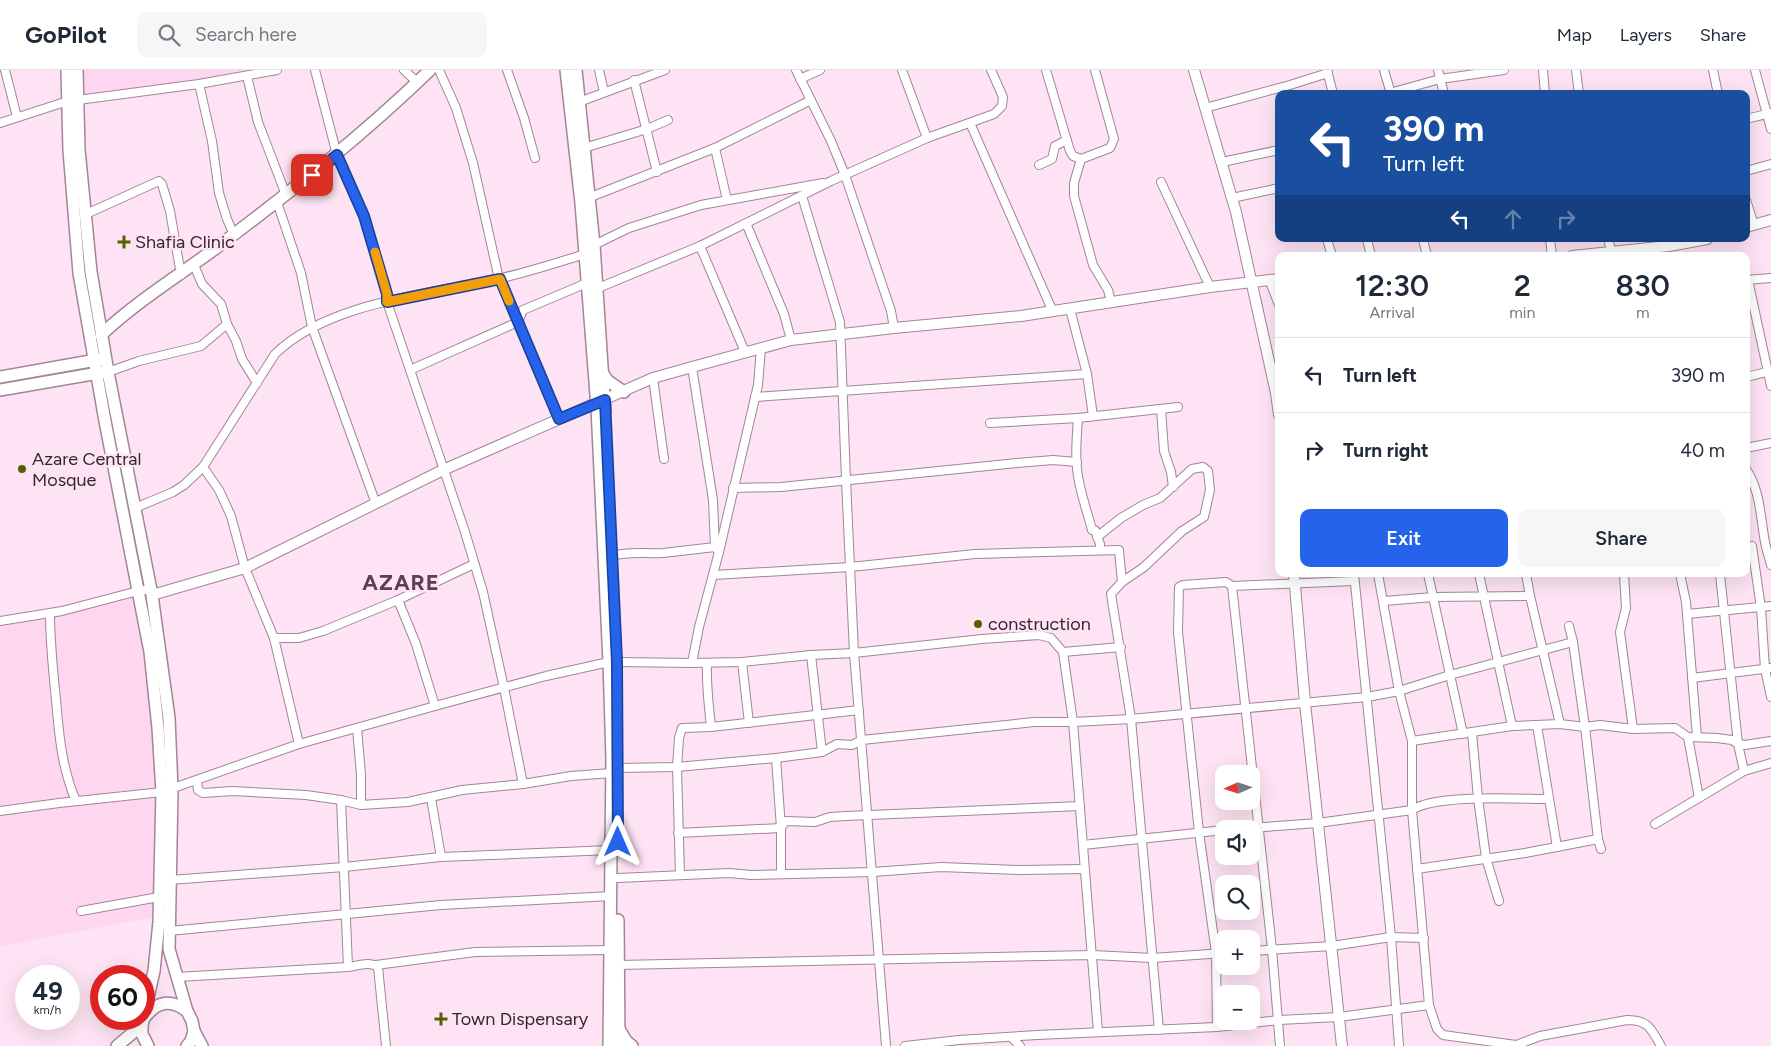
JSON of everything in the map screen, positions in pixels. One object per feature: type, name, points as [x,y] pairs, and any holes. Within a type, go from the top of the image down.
[{"type":"main road","points":[[67,70],[73,100],[84,215],[97,309],[96,337]]},
{"type":"main road","points":[[77,70],[69,150],[79,273],[96,337],[151,662],[167,791],[170,949],[187,1011],[202,1046]]},
{"type":"main road","points":[[74,364],[96,337],[122,315],[181,275],[282,199],[382,116],[430,70]]},
{"type":"main road","points":[[566,70],[585,254],[592,286],[603,374],[601,401],[613,662]]},
{"type":"main road","points":[[576,70],[594,245],[592,286],[612,556],[618,965],[614,1028],[609,1046]]},
{"type":"main road","points":[[1194,70],[1232,198],[1251,281],[1275,370]]},
{"type":"main road","points":[[1750,226],[1771,220]]},
{"type":"main road","points":[[1627,252],[1669,242]]},
{"type":"main road","points":[[152,592],[245,568],[444,470],[653,378],[745,352],[791,340],[1053,312],[1210,287],[1274,279]]},
{"type":"main road","points":[[97,309],[109,314],[122,315]]},
{"type":"main road","points":[[0,377],[100,359]]},
{"type":"main road","points":[[0,390],[102,373]]},
{"type":"main road","points":[[102,373],[135,508],[152,592],[169,718],[167,791],[155,965]]},
{"type":"main road","points":[[603,374],[608,381],[624,392]]},
{"type":"main road","points":[[1294,578],[1305,703],[1342,1046]]},
{"type":"main road","points":[[615,770],[611,850],[610,950],[614,1028],[619,1046]]},
{"type":"main road","points":[[155,1007],[170,1003],[179,1005],[187,1011]]},
{"type":"main road","points":[[601,1046],[614,1028]]},
{"type":"main road","points":[[614,1028],[632,1046]]},
{"type":"main road","points":[[117,1046],[134,1030]]},
{"type":"main road","points":[[142,1030],[142,1034],[148,1046]]},
{"type":"main road","points":[[187,1046],[191,1041],[194,1031]]},
{"type":"street","points":[[5,70],[17,117]]},
{"type":"street","points":[[0,123],[73,100],[199,84],[277,70]]},
{"type":"street","points":[[315,70],[337,155],[364,216],[387,294],[387,302],[483,592],[523,784]]},
{"type":"street","points":[[404,70],[417,82]]},
{"type":"street","points":[[439,70],[456,108],[472,163],[500,279],[559,419]]},
{"type":"street","points":[[507,70],[524,118],[535,158]]},
{"type":"street","points":[[599,70],[604,92]]},
{"type":"street","points":[[579,102],[665,70]]},
{"type":"street","points":[[796,70],[845,175],[891,311],[894,328]]},
{"type":"street","points":[[800,79],[820,70]]},
{"type":"street","points":[[902,70],[928,138]]},
{"type":"street","points":[[410,370],[518,322],[523,310],[700,246],[831,181],[928,138],[994,114],[1002,106],[1003,97],[991,70]]},
{"type":"street","points":[[1046,70],[1070,151],[1073,156],[1081,159],[1110,148],[1114,139],[1094,70]]},
{"type":"street","points":[[1384,70],[1388,90]]},
{"type":"street","points":[[1438,70],[1443,90]]},
{"type":"street","points":[[1400,90],[1440,79],[1504,70]]},
{"type":"street","points":[[1542,70],[1544,90]]},
{"type":"street","points":[[1576,70],[1578,90]]},
{"type":"street","points":[[1713,70],[1717,90]]},
{"type":"street","points":[[1755,70],[1769,114],[1771,129]]},
{"type":"street","points":[[1290,90],[1327,72],[1332,90]]},
{"type":"street","points":[[247,76],[258,122],[282,199],[301,273],[312,327],[376,504]]},
{"type":"street","points":[[634,80],[657,172]]},
{"type":"street","points":[[199,84],[212,141],[219,193],[234,235]]},
{"type":"street","points":[[1205,108],[1275,93]]},
{"type":"street","points":[[588,198],[715,148],[811,100]]},
{"type":"street","points":[[1750,118],[1769,114]]},
{"type":"street","points":[[584,148],[647,129],[668,120]]},
{"type":"street","points":[[970,122],[1053,312]]},
{"type":"street","points":[[1039,165],[1052,160],[1055,146],[1067,140]]},
{"type":"street","points":[[715,148],[727,200]]},
{"type":"street","points":[[1222,162],[1275,151]]},
{"type":"street","points":[[1081,159],[1074,183],[1074,196],[1093,265],[1108,290],[1111,302]]},
{"type":"street","points":[[1750,170],[1771,164]]},
{"type":"street","points":[[84,215],[159,181],[162,184],[170,211],[181,275]]},
{"type":"street","points":[[594,245],[629,228],[701,205],[831,181]]},
{"type":"street","points":[[1160,182],[1210,287]]},
{"type":"street","points":[[1232,198],[1275,189]]},
{"type":"street","points":[[802,196],[840,322],[854,653],[886,1046]]},
{"type":"street","points":[[746,223],[784,314],[791,340]]},
{"type":"street","points":[[700,246],[745,352]]},
{"type":"street","points":[[135,508],[173,492],[184,485],[203,467],[276,354],[288,342],[312,327],[346,314],[387,302],[500,279],[585,254]]},
{"type":"street","points":[[194,265],[202,284],[221,304],[227,324],[246,366],[257,383]]},
{"type":"street","points":[[1750,280],[1771,278]]},
{"type":"street","points":[[1750,293],[1771,386]]},
{"type":"street","points":[[1070,309],[1087,374],[1093,416]]},
{"type":"street","points":[[102,373],[139,361],[201,346],[227,324]]},
{"type":"street","points":[[692,663],[699,627],[714,575],[717,549],[758,385],[761,348]]},
{"type":"street","points":[[692,367],[710,483],[717,549]]},
{"type":"street","points":[[1750,376],[1769,372]]},
{"type":"street","points":[[755,397],[1087,374]]},
{"type":"street","points":[[653,378],[664,459]]},
{"type":"street","points":[[990,424],[1078,418],[1178,407]]},
{"type":"street","points":[[1161,409],[1164,451],[1171,472],[1173,487]]},
{"type":"street","points":[[1078,418],[1077,462],[1080,488],[1092,530],[1095,530],[1100,544],[1100,550]]},
{"type":"street","points":[[1750,447],[1771,443]]},
{"type":"street","points":[[733,488],[781,487],[1054,460],[1077,462]]},
{"type":"street","points":[[203,467],[219,490],[231,516],[245,568],[274,638],[300,744]]},
{"type":"street","points":[[1097,537],[1121,518],[1142,505],[1160,498],[1192,469],[1202,467],[1208,471],[1210,490],[1204,517],[1182,531],[1144,567],[1122,582],[1112,594],[1131,719],[1159,1030]]},
{"type":"street","points":[[1750,477],[1756,489],[1764,533],[1755,545],[1771,697]]},
{"type":"street","points":[[1755,545],[1771,565]]},
{"type":"street","points":[[612,556],[717,549]]},
{"type":"street","points":[[714,575],[850,567],[975,554],[1119,550],[1122,582]]},
{"type":"street","points":[[274,638],[299,638],[324,632],[474,564]]},
{"type":"street","points":[[1216,930],[1199,832],[1178,632],[1179,587],[1183,584],[1226,582],[1232,586],[1294,578],[1354,577],[1391,937],[1399,1046]]},
{"type":"street","points":[[1379,577],[1399,690],[1412,741],[1412,810],[1429,1005],[1437,1029],[1443,1035],[1515,1046],[1540,1036],[1627,1020],[1639,1020],[1649,1025],[1661,1046]]},
{"type":"street","points":[[1429,577],[1463,734]]},
{"type":"street","points":[[1480,577],[1512,726]]},
{"type":"street","points":[[1527,577],[1560,724]]},
{"type":"street","points":[[1624,577],[1626,608],[1620,632],[1633,730]]},
{"type":"street","points":[[1681,577],[1687,614],[1698,737]]},
{"type":"street","points":[[1720,577],[1738,744],[1744,771]]},
{"type":"street","points":[[1232,586],[1257,820]]},
{"type":"street","points":[[0,621],[50,613],[138,591],[152,592]]},
{"type":"street","points":[[1384,601],[1433,597],[1530,596]]},
{"type":"street","points":[[398,600],[416,644],[435,706]]},
{"type":"street","points":[[1687,614],[1771,606]]},
{"type":"street","points":[[50,613],[50,646],[60,742],[68,784],[76,801]]},
{"type":"street","points":[[1569,626],[1574,642],[1598,839],[1601,849]]},
{"type":"street","points":[[0,811],[167,791],[300,744],[546,676],[613,662],[742,662],[854,653],[982,639],[1040,636],[1051,638],[1063,652],[1073,722],[1098,1032]]},
{"type":"street","points":[[197,780],[198,790],[203,793],[232,791],[306,795],[361,805],[408,802],[462,790],[523,784],[615,770],[677,767],[822,752],[837,744],[852,745],[862,740],[1034,722],[1131,719],[1367,697],[1574,642]]},
{"type":"street","points":[[1063,652],[1121,647]]},
{"type":"street","points":[[811,655],[822,752]]},
{"type":"street","points":[[742,662],[749,723]]},
{"type":"street","points":[[706,663],[707,696],[711,727]]},
{"type":"street","points":[[1692,678],[1768,669]]},
{"type":"street","points":[[680,875],[677,767],[679,738],[682,728],[711,727],[859,710]]},
{"type":"street","points":[[1412,741],[1512,726],[1560,724],[1633,730],[1675,728],[1688,738],[1699,798]]},
{"type":"street","points":[[1537,725],[1557,847]]},
{"type":"street","points":[[357,728],[361,775],[361,805]]},
{"type":"street","points":[[1472,733],[1486,858],[1499,901]]},
{"type":"street","points":[[1688,738],[1732,740],[1738,744],[1745,745],[1771,741]]},
{"type":"street","points":[[776,758],[781,828],[781,874]]},
{"type":"street","points":[[1655,824],[1744,771],[1771,763]]},
{"type":"street","points":[[431,798],[441,857]]},
{"type":"street","points":[[1260,827],[1318,823],[1412,810],[1419,805],[1478,798],[1549,798]]},
{"type":"street","points":[[341,800],[348,967]]},
{"type":"street","points":[[781,828],[785,821],[816,822],[830,818],[1080,806]]},
{"type":"street","points":[[678,833],[781,828]]},
{"type":"street","points":[[1083,845],[1215,831]]},
{"type":"street","points":[[1418,869],[1598,839]]},
{"type":"street","points":[[1260,844],[1272,949],[1280,1046]]},
{"type":"street","points":[[170,880],[344,867],[441,857],[611,850]]},
{"type":"street","points":[[618,878],[680,875],[873,872],[941,868],[1084,869]]},
{"type":"street","points":[[169,931],[440,905],[611,896]]},
{"type":"street","points":[[81,911],[159,897]]},
{"type":"street","points":[[1260,950],[1332,946],[1391,937],[1424,938]]},
{"type":"street","points":[[177,977],[376,965],[475,952],[610,950]]},
{"type":"street","points":[[618,965],[1092,955],[1152,958],[1215,953]]},
{"type":"street","points":[[376,965],[378,967],[386,1046]]},
{"type":"street","points":[[1260,1022],[1339,1017],[1429,1005]]},
{"type":"street","points":[[905,1046],[959,1040],[1215,1027]]},
{"type":"street","points":[[1011,1037],[1020,1046]]},
{"type":"shaded area","points":[[80,70],[252,70],[81,97]]},
{"type":"shaded area","points":[[139,594],[158,728],[159,916],[0,946],[0,620]]},
{"type":"slow traffic","points":[[375,252],[387,294],[387,302],[500,279],[509,301]]},
{"type":"place","name":"Shafia Clinic","points":[[124,242]]},
{"type":"place","name":"Azare Central Mosque","points":[[22,469]]},
{"type":"place","name":"construction","points":[[978,624]]},
{"type":"place","name":"Town Dispensary","points":[[441,1019]]},
{"type":"district","name":"AZARE","points":[[401,582]]},
{"type":"route","points":[[312,175],[337,155],[364,216],[387,294],[387,302],[500,279],[559,419],[605,400],[617,662],[618,842]]}]
